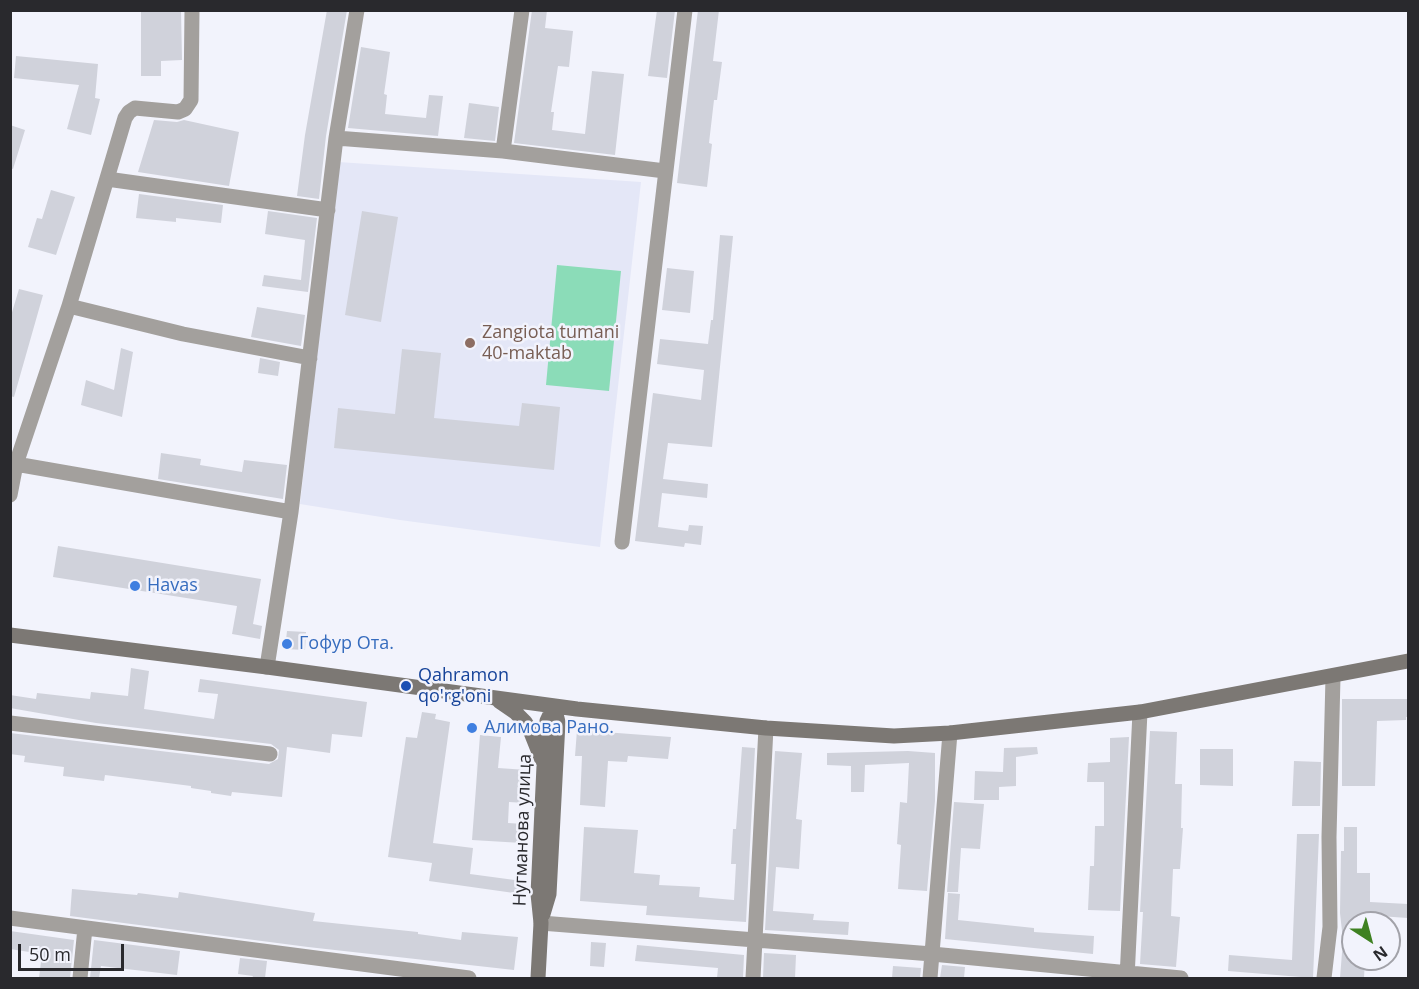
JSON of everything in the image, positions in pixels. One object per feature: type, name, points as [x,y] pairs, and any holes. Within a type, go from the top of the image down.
[{"type":"main road","points":[[10,635],[554,706],[766,728],[894,736],[950,733],[1140,712],[1408,661]]},
{"type":"main road","points":[[497,699],[525,722],[544,766]]},
{"type":"main road","name":"Нугманова улица","points":[[538,978],[541,923],[538,894],[544,766],[547,722],[554,706]]},
{"type":"main road","name":"Нугманова улица","points":[[541,923],[549,894],[558,722],[554,706]]},
{"type":"street","points":[[10,495],[13,463],[69,306],[129,112],[135,108],[178,112],[185,109],[191,100],[192,10]]},
{"type":"street","points":[[267,667],[291,512],[336,138],[357,10]]},
{"type":"street","points":[[503,152],[522,10]]},
{"type":"street","points":[[622,542],[685,10]]},
{"type":"street","points":[[336,138],[503,152],[665,171]]},
{"type":"street","points":[[107,179],[328,210]]},
{"type":"street","points":[[69,306],[183,334],[310,357]]},
{"type":"street","points":[[13,463],[291,512]]},
{"type":"street","points":[[1324,978],[1330,927],[1329,837],[1333,677]]},
{"type":"street","points":[[1127,976],[1140,712]]},
{"type":"street","points":[[10,723],[270,754]]},
{"type":"street","points":[[753,978],[766,728]]},
{"type":"street","points":[[930,978],[950,733]]},
{"type":"street","points":[[10,918],[469,978]]},
{"type":"street","points":[[541,923],[932,954],[1127,976],[1180,978]]},
{"type":"street","points":[[80,978],[85,928]]},
{"type":"shaded area","name":"Zangiota tumani 40-maktab","points":[[338,162],[641,182],[600,547],[300,504]]},
{"type":"green space","points":[[557,265],[621,271],[609,391],[546,385]]},
{"type":"building","points":[[141,10],[181,10],[182,60],[161,61],[161,76],[141,76]]},
{"type":"building","points":[[327,10],[347,10],[326,136],[319,199],[297,196],[305,135]]},
{"type":"building","points":[[532,10],[547,10],[545,28],[573,31],[569,67],[558,66],[551,112],[554,112],[552,130],[585,134],[592,71],[624,74],[615,155],[514,143]]},
{"type":"building","points":[[657,10],[675,10],[667,78],[648,76]]},
{"type":"building","points":[[698,10],[719,10],[713,61],[722,62],[717,100],[714,100],[707,187],[677,183]]},
{"type":"building","points":[[361,47],[390,52],[384,94],[387,95],[385,114],[426,118],[429,95],[443,96],[438,136],[348,128]]},
{"type":"building","points":[[16,56],[98,64],[95,98],[100,99],[91,135],[67,129],[79,85],[14,78]]},
{"type":"building","points":[[469,103],[499,107],[495,141],[464,138]]},
{"type":"building","points":[[154,120],[177,122],[184,120],[239,132],[229,186],[138,172]]},
{"type":"building","points":[[10,125],[25,130],[13,169],[10,168]]},
{"type":"building","points":[[51,190],[75,197],[56,255],[28,247],[37,218],[42,219]]},
{"type":"building","points":[[139,194],[223,205],[221,223],[176,218],[176,222],[136,218]]},
{"type":"building","points":[[268,211],[317,218],[308,292],[262,286],[264,275],[301,280],[305,240],[265,234]]},
{"type":"building","points":[[362,211],[398,217],[381,322],[345,315]]},
{"type":"building","points":[[720,235],[733,236],[712,447],[668,443],[663,479],[708,484],[707,498],[662,493],[658,527],[688,531],[689,525],[703,526],[701,545],[685,543],[684,547],[635,541],[653,393],[701,400],[704,370],[657,364],[660,339],[708,344],[711,320],[713,320]]},
{"type":"building","points":[[667,268],[694,271],[690,313],[662,310]]},
{"type":"building","points":[[19,289],[43,295],[14,397],[10,396],[10,319]]},
{"type":"building","points":[[257,307],[305,315],[301,346],[251,337]]},
{"type":"building","points":[[121,348],[133,352],[122,417],[81,405],[86,380],[114,390]]},
{"type":"building","points":[[402,349],[441,353],[434,418],[519,426],[522,403],[560,407],[554,470],[334,448],[338,408],[395,414]]},
{"type":"building","points":[[260,358],[280,362],[278,376],[258,373]]},
{"type":"building","points":[[161,453],[201,459],[200,465],[242,472],[244,460],[287,465],[283,499],[158,479]]},
{"type":"building","points":[[58,546],[261,579],[253,624],[262,626],[260,639],[232,634],[237,606],[53,577]]},
{"type":"building","points":[[287,631],[306,632],[305,650],[285,649]]},
{"type":"building","points":[[131,668],[149,671],[144,709],[214,719],[218,694],[198,692],[200,679],[367,702],[362,737],[332,734],[330,753],[287,747],[282,797],[232,792],[231,796],[191,788],[191,786],[105,775],[104,781],[63,776],[64,767],[24,762],[25,756],[10,754],[10,733],[269,764],[278,759],[279,750],[271,744],[96,723],[10,708],[10,695],[36,699],[37,693],[90,699],[91,692],[128,696]]},
{"type":"building","points":[[1342,699],[1408,699],[1406,720],[1377,721],[1375,786],[1342,786]]},
{"type":"building","points":[[422,712],[436,714],[435,719],[450,722],[433,843],[473,848],[470,874],[522,881],[521,894],[429,881],[432,863],[388,857],[406,737],[417,738]]},
{"type":"building","points":[[577,730],[671,737],[668,759],[628,756],[627,762],[608,761],[605,807],[580,805],[582,756],[575,756]]},
{"type":"building","points":[[1150,731],[1177,732],[1175,784],[1182,784],[1181,828],[1183,828],[1180,869],[1173,869],[1171,916],[1180,917],[1176,967],[1140,964],[1143,912],[1140,912]]},
{"type":"building","points":[[480,735],[501,737],[498,768],[527,770],[525,803],[509,802],[508,823],[524,824],[522,843],[472,840]]},
{"type":"building","points":[[1129,737],[1120,911],[1088,910],[1090,866],[1094,866],[1095,826],[1104,826],[1104,782],[1087,782],[1088,763],[1110,762],[1110,738]]},
{"type":"building","points":[[742,747],[755,748],[746,922],[646,915],[647,906],[580,901],[584,827],[638,830],[634,873],[660,875],[659,885],[700,887],[699,897],[734,900],[736,864],[731,864]]},
{"type":"building","points":[[1037,747],[1038,754],[1016,757],[1016,786],[999,787],[999,800],[974,800],[975,771],[1003,772],[1004,748]]},
{"type":"building","points":[[1200,749],[1233,749],[1233,786],[1200,785]]},
{"type":"building","points":[[775,751],[802,753],[796,819],[802,820],[799,869],[776,867],[773,911],[814,914],[813,920],[849,922],[848,935],[765,930]]},
{"type":"building","points":[[908,751],[935,753],[935,801],[927,891],[898,889],[901,845],[897,844],[900,802],[907,803],[909,763],[865,765],[864,792],[851,792],[851,766],[827,765],[827,753]]},
{"type":"building","points":[[1294,761],[1321,762],[1320,806],[1292,806]]},
{"type":"building","points":[[954,802],[984,804],[980,849],[961,848],[958,892],[947,892]]},
{"type":"building","points":[[1344,827],[1357,827],[1357,873],[1370,873],[1370,902],[1408,904],[1408,918],[1401,918],[1401,911],[1341,911],[1341,922],[1340,913],[1341,851],[1344,851]]},
{"type":"building","points":[[1297,834],[1319,834],[1313,978],[1228,971],[1229,955],[1292,960]]},
{"type":"building","points":[[72,889],[178,898],[179,892],[315,913],[313,921],[418,932],[418,934],[461,940],[462,932],[518,937],[514,970],[308,947],[70,916]]},
{"type":"building","points":[[948,893],[960,894],[958,920],[1034,928],[1034,932],[1094,936],[1093,954],[945,939]]},
{"type":"building","points":[[10,931],[74,940],[70,978],[39,978],[42,954],[10,949]]},
{"type":"building","points":[[94,940],[180,951],[177,975],[101,966],[99,978],[90,978]]},
{"type":"building","points":[[591,942],[606,943],[604,967],[590,966]]},
{"type":"building","points":[[637,945],[744,955],[743,978],[717,978],[718,968],[635,961]]},
{"type":"building","points":[[764,953],[796,955],[795,978],[763,978]]},
{"type":"building","points":[[240,958],[267,961],[265,978],[252,978],[253,976],[238,974]]},
{"type":"building","points":[[942,965],[965,967],[964,978],[940,978]]},
{"type":"building","points":[[1341,965],[1341,971],[1364,971],[1364,978],[1340,978]]},
{"type":"building","points":[[893,966],[921,968],[920,978],[892,978]]},
{"type":"place","name":"Zangiota tumani 40-maktab","points":[[470,343]]},
{"type":"place","name":"Havas","points":[[135,586]]},
{"type":"place","name":"Гофур Ота.","points":[[287,644]]},
{"type":"place","name":"Qahramon qo'rg'oni","points":[[406,686]]},
{"type":"place","name":"Алимова Рано.","points":[[472,728]]}]
